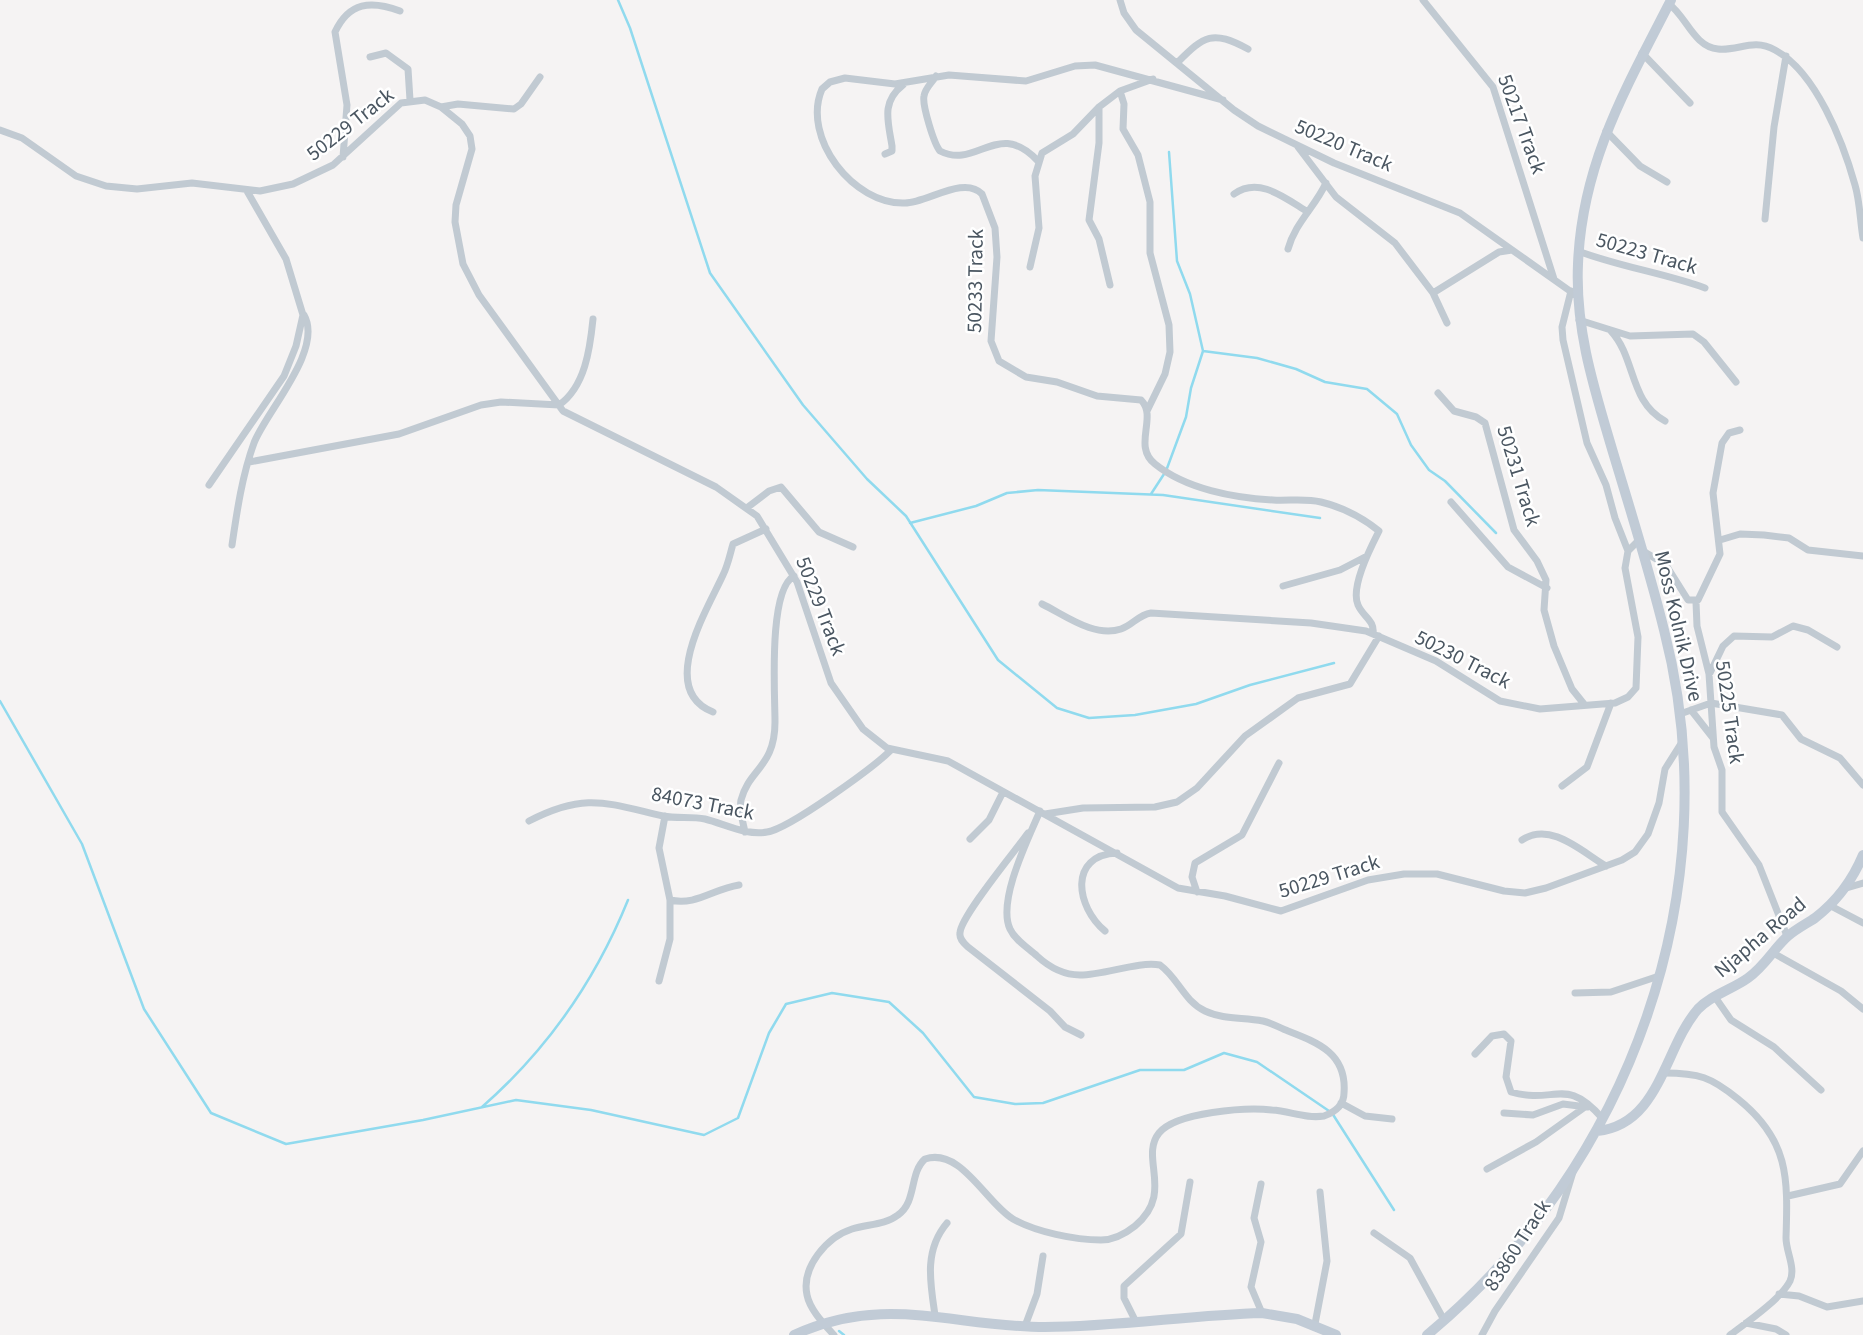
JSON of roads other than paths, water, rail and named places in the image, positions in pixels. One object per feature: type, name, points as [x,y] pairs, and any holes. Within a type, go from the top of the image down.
[{"type":"main road","name":"Moss Kolnik Drive","points":[[1427,1335],[1513,1254],[1573,1171],[1597,1131],[1627,1070],[1660,975],[1673,919],[1681,862],[1684,804],[1682,742],[1685,712],[1641,546],[1591,377],[1574,294],[1591,172],[1606,131],[1668,1]]},
{"type":"main road","name":"Njapha Road","points":[[1597,1131],[1617,1128],[1626,1122],[1664,1073],[1694,1014],[1703,1004],[1748,978],[1775,954],[1787,936],[1829,905],[1843,889],[1863,855]]},
{"type":"main road","points":[[794,1335],[824,1324],[875,1313],[935,1315],[1025,1326],[1262,1313],[1315,1324],[1336,1335]]},
{"type":"street","name":"50220 Track","points":[[1120,0],[1124,13],[1136,30],[1258,126],[1297,146],[1455,210],[1574,294]]},
{"type":"street","name":"50217 Track","points":[[1423,0],[1479,65],[1493,87],[1554,280]]},
{"type":"street","points":[[1668,1],[1680,12],[1695,37],[1717,49],[1763,44],[1786,56],[1815,92],[1829,117],[1855,186],[1863,238]]},
{"type":"street","points":[[343,157],[347,105],[335,33],[349,11],[361,5],[383,4],[400,11]]},
{"type":"street","points":[[1177,63],[1207,38],[1225,37],[1248,49]]},
{"type":"street","points":[[370,57],[386,53],[408,69],[410,100]]},
{"type":"street","points":[[1643,53],[1690,103]]},
{"type":"street","points":[[1765,219],[1774,127],[1786,56]]},
{"type":"street","name":"50233 Track","points":[[1147,411],[1144,403],[1136,398],[1097,396],[1057,382],[1026,377],[999,361],[991,341],[997,257],[995,228],[988,204],[978,190],[955,189],[922,202],[888,202],[869,194],[833,160],[817,123],[816,105],[822,89],[830,82],[845,78],[905,84],[936,76],[1026,81],[1080,65],[1107,67],[1223,100]]},
{"type":"street","points":[[936,76],[926,90],[923,103],[934,143],[940,150],[965,154],[1010,143],[1027,149],[1038,161]]},
{"type":"street","points":[[441,107],[458,104],[513,109],[521,104],[540,78]]},
{"type":"street","points":[[1030,267],[1039,228],[1034,185],[1038,161],[1044,151],[1085,124],[1099,107],[1120,90],[1154,79]]},
{"type":"street","points":[[885,154],[891,151],[892,146],[887,116],[888,104],[895,92],[905,84]]},
{"type":"street","points":[[1081,1035],[1071,1032],[1050,1011],[1002,976],[968,947],[960,936],[960,930],[974,907],[1043,813],[1083,808],[1155,807],[1185,798],[1223,756],[1259,725],[1298,698],[1350,684],[1376,635],[1373,623],[1356,601],[1367,556],[1379,530],[1322,502],[1243,497],[1213,490],[1170,473],[1154,463],[1145,452],[1147,411],[1165,374],[1170,352],[1169,326],[1150,254],[1150,202],[1139,155],[1123,129],[1124,104],[1120,90]]},
{"type":"street","name":"50229 Track","points":[[0,130],[22,138],[76,176],[97,184],[122,189],[192,183],[247,191],[293,184],[315,175],[343,157],[392,108],[410,100],[425,100],[441,107],[462,124],[470,136],[472,149],[456,213],[458,245],[468,277],[559,405],[576,419],[716,486],[748,507],[766,529],[794,576],[835,692],[872,738],[891,750],[948,761],[1178,888],[1225,896],[1281,911],[1388,875],[1437,874],[1492,889],[1525,893],[1627,858],[1644,840],[1659,803],[1665,769],[1682,742]]},
{"type":"street","points":[[1099,107],[1099,143],[1089,220],[1099,239],[1110,285]]},
{"type":"street","points":[[1606,131],[1640,166],[1667,182]]},
{"type":"street","points":[[1297,146],[1350,209],[1385,233],[1433,293],[1447,323]]},
{"type":"street","points":[[1288,249],[1292,234],[1326,183]]},
{"type":"street","points":[[1234,194],[1249,185],[1262,187],[1308,212]]},
{"type":"street","points":[[232,545],[249,462],[258,433],[296,372],[307,330],[286,259],[247,191]]},
{"type":"street","points":[[1433,293],[1499,252],[1513,250]]},
{"type":"street","name":"50223 Track","points":[[1578,251],[1599,259],[1672,275],[1705,288]]},
{"type":"street","points":[[1562,786],[1587,767],[1611,703],[1628,697],[1638,684],[1637,623],[1625,568],[1628,551],[1606,485],[1587,443],[1562,336],[1574,294]]},
{"type":"street","points":[[209,485],[284,376],[296,346],[303,315]]},
{"type":"street","points":[[249,462],[399,433],[481,405],[501,402],[559,405],[575,391],[590,343],[593,319]]},
{"type":"street","points":[[1579,320],[1629,335],[1693,334],[1704,342],[1736,382]]},
{"type":"street","points":[[1610,330],[1619,343],[1634,385],[1647,407],[1665,421]]},
{"type":"street","name":"50231 Track","points":[[1438,393],[1454,411],[1476,417],[1485,423],[1514,530],[1537,561],[1547,588],[1544,604],[1548,627],[1572,689],[1584,704]]},
{"type":"street","points":[[1628,551],[1641,546],[1662,561],[1686,598],[1696,602],[1715,568],[1720,540],[1714,507],[1714,487],[1724,438],[1740,430]]},
{"type":"street","points":[[748,507],[769,491],[784,488],[819,532],[853,547]]},
{"type":"street","points":[[1451,502],[1508,567],[1547,588]]},
{"type":"street","points":[[713,712],[696,704],[688,683],[687,667],[694,637],[733,544],[766,529]]},
{"type":"street","points":[[1720,540],[1741,534],[1785,537],[1808,550],[1863,556]]},
{"type":"street","points":[[1283,586],[1340,570],[1367,556]]},
{"type":"street","points":[[745,832],[741,799],[767,760],[774,738],[776,640],[782,592],[788,580],[794,576]]},
{"type":"street","name":"50225 Track","points":[[1696,602],[1697,626],[1709,674],[1714,739],[1722,770],[1722,812],[1759,865],[1787,936]]},
{"type":"street","name":"50230 Track","points":[[1042,604],[1077,623],[1110,630],[1123,628],[1140,615],[1151,613],[1311,623],[1376,635],[1436,661],[1500,701],[1549,710],[1611,703]]},
{"type":"street","points":[[1709,674],[1723,646],[1734,636],[1772,637],[1793,626],[1808,630],[1837,647]]},
{"type":"street","points":[[1714,739],[1685,712],[1711,703],[1782,715],[1801,739],[1840,758],[1863,785]]},
{"type":"street","name":"84073 Track","points":[[529,821],[582,801],[629,806],[665,816],[698,818],[745,832],[768,832],[781,828],[891,750]]},
{"type":"street","points":[[1197,892],[1192,877],[1195,863],[1242,835],[1279,763]]},
{"type":"street","points":[[970,839],[989,820],[1003,792]]},
{"type":"street","points":[[659,981],[670,939],[670,900],[659,848],[665,816]]},
{"type":"street","points":[[834,1335],[807,1296],[810,1275],[820,1251],[838,1235],[900,1214],[909,1201],[918,1168],[925,1159],[941,1157],[954,1163],[998,1208],[1023,1223],[1091,1240],[1105,1240],[1136,1226],[1152,1205],[1156,1185],[1154,1146],[1158,1134],[1165,1128],[1196,1116],[1249,1109],[1268,1109],[1315,1117],[1332,1113],[1341,1103],[1344,1093],[1343,1070],[1333,1054],[1319,1043],[1262,1021],[1235,1020],[1207,1012],[1191,1002],[1160,965],[1144,963],[1110,973],[1070,975],[1047,964],[1025,946],[1010,929],[1007,905],[1035,825]]},
{"type":"street","points":[[1522,840],[1535,833],[1553,835],[1578,847],[1606,866]]},
{"type":"street","points":[[1105,931],[1085,905],[1082,880],[1092,861],[1100,855],[1118,853]]},
{"type":"street","points":[[1843,889],[1863,883]]},
{"type":"street","points":[[670,900],[692,902],[722,887],[738,885]]},
{"type":"street","points":[[1829,905],[1863,923]]},
{"type":"street","points":[[1775,954],[1840,991],[1863,1009]]},
{"type":"street","points":[[1575,993],[1611,992],[1660,975]]},
{"type":"street","points":[[1716,997],[1731,1020],[1774,1047],[1821,1090]]},
{"type":"street","points":[[1475,1054],[1492,1036],[1504,1034],[1511,1041],[1506,1077],[1511,1092],[1582,1097],[1603,1120]]},
{"type":"street","points":[[1664,1073],[1708,1077],[1761,1119],[1776,1141],[1788,1196],[1786,1245],[1790,1280],[1779,1294],[1730,1335]]},
{"type":"street","points":[[1341,1103],[1371,1118],[1392,1119]]},
{"type":"street","points":[[1504,1113],[1532,1115],[1569,1104],[1594,1110]]},
{"type":"street","points":[[1487,1168],[1536,1142],[1585,1107]]},
{"type":"street","points":[[1788,1196],[1840,1184],[1863,1151]]},
{"type":"street","name":"83860 Track","points":[[1482,1335],[1495,1311],[1559,1218],[1573,1171]]},
{"type":"street","points":[[1136,1322],[1124,1298],[1124,1286],[1180,1237],[1190,1182]]},
{"type":"street","points":[[1262,1184],[1254,1219],[1261,1242],[1251,1287],[1262,1313]]},
{"type":"street","points":[[1315,1324],[1327,1261],[1320,1192]]},
{"type":"street","points":[[935,1315],[928,1273],[935,1241],[947,1223]]},
{"type":"street","points":[[1374,1233],[1410,1258],[1444,1321]]},
{"type":"street","points":[[1025,1326],[1036,1299],[1043,1256]]},
{"type":"street","points":[[1779,1294],[1798,1296],[1827,1307],[1863,1300]]},
{"type":"street","points":[[1746,1323],[1776,1329],[1786,1335]]},
{"type":"waterway","points":[[618,0],[630,28],[710,273],[803,405],[867,479],[906,516],[998,660],[1057,708],[1089,718],[1135,715],[1196,704],[1250,685],[1334,663]]},
{"type":"waterway","points":[[1151,494],[1166,471],[1186,417],[1191,388],[1203,351],[1190,294],[1177,261],[1169,152]]},
{"type":"waterway","points":[[1203,351],[1257,358],[1296,369],[1325,382],[1367,389],[1397,414],[1411,445],[1429,470],[1445,481],[1496,533]]},
{"type":"waterway","points":[[910,523],[976,506],[1007,493],[1038,490],[1163,495],[1320,518]]},
{"type":"waterway","points":[[0,701],[82,844],[144,1009],[211,1113],[286,1144],[423,1120],[516,1100],[591,1110],[704,1135],[738,1118],[769,1033],[786,1004],[832,993],[889,1002],[923,1033],[974,1097],[1015,1104],[1043,1103],[1140,1070],[1184,1070],[1224,1053],[1257,1062],[1332,1113],[1394,1210]]},
{"type":"waterway","points":[[482,1107],[528,1062],[567,1012],[601,958],[628,900]]},
{"type":"waterway","points":[[839,1331],[844,1335]]}]
